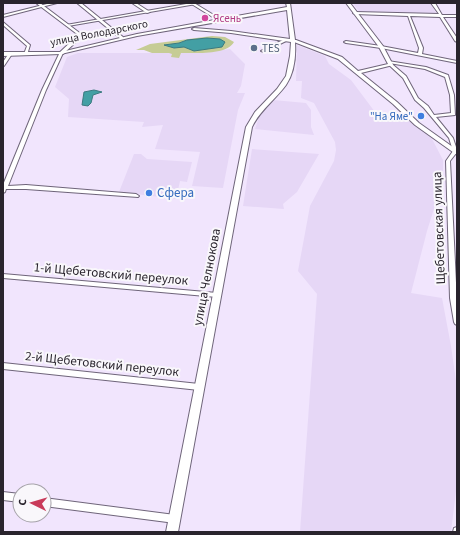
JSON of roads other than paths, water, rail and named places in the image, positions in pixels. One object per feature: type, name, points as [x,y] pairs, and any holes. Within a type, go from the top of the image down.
[{"type":"main road","points":[[68,25],[195,3]]},
{"type":"main road","name":"улица Володарского","points":[[3,54],[61,53],[122,38],[288,6]]},
{"type":"main road","name":"улица Челнокова","points":[[172,532],[249,127],[254,116],[262,105],[284,84],[288,76],[290,41],[288,6]]},
{"type":"main road","name":"улица Володарского","points":[[175,29],[213,30],[290,41]]},
{"type":"street","points":[[38,3],[79,34],[76,40],[61,53],[3,189],[26,187],[136,196]]},
{"type":"street","points":[[3,16],[55,3]]},
{"type":"street","points":[[79,3],[122,38]]},
{"type":"street","points":[[134,3],[148,12]]},
{"type":"street","points":[[195,3],[220,20]]},
{"type":"street","points":[[348,3],[381,47],[390,64],[405,77],[416,99],[434,116],[451,138],[456,152]]},
{"type":"street","points":[[433,3],[457,41]]},
{"type":"street","points":[[355,14],[457,16]]},
{"type":"street","points":[[409,16],[421,48],[420,55]]},
{"type":"street","points":[[3,23],[29,46],[26,54]]},
{"type":"street","points":[[451,30],[457,30]]},
{"type":"street","points":[[263,51],[290,41],[335,56],[359,72],[417,124],[456,152]]},
{"type":"street","points":[[346,42],[381,47],[457,62]]},
{"type":"street","points":[[3,65],[10,54]]},
{"type":"street","points":[[359,72],[390,64],[415,66],[447,76],[455,114],[434,116]]},
{"type":"street","name":"Щебетовская улица","points":[[456,152],[448,161],[453,298],[457,322]]},
{"type":"street","name":"1-й Щебетовский переулок","points":[[3,276],[217,295]]},
{"type":"street","name":"2-й Щебетовский переулок","points":[[3,366],[199,387]]},
{"type":"street","points":[[52,503],[174,519]]},
{"type":"place","name":"Ясень","points":[[205,18]]},
{"type":"place","name":"TES","points":[[254,48]]},
{"type":"place","name":"\"На Яме\"","points":[[421,116]]},
{"type":"place","name":"Сфера","points":[[149,193]]}]
